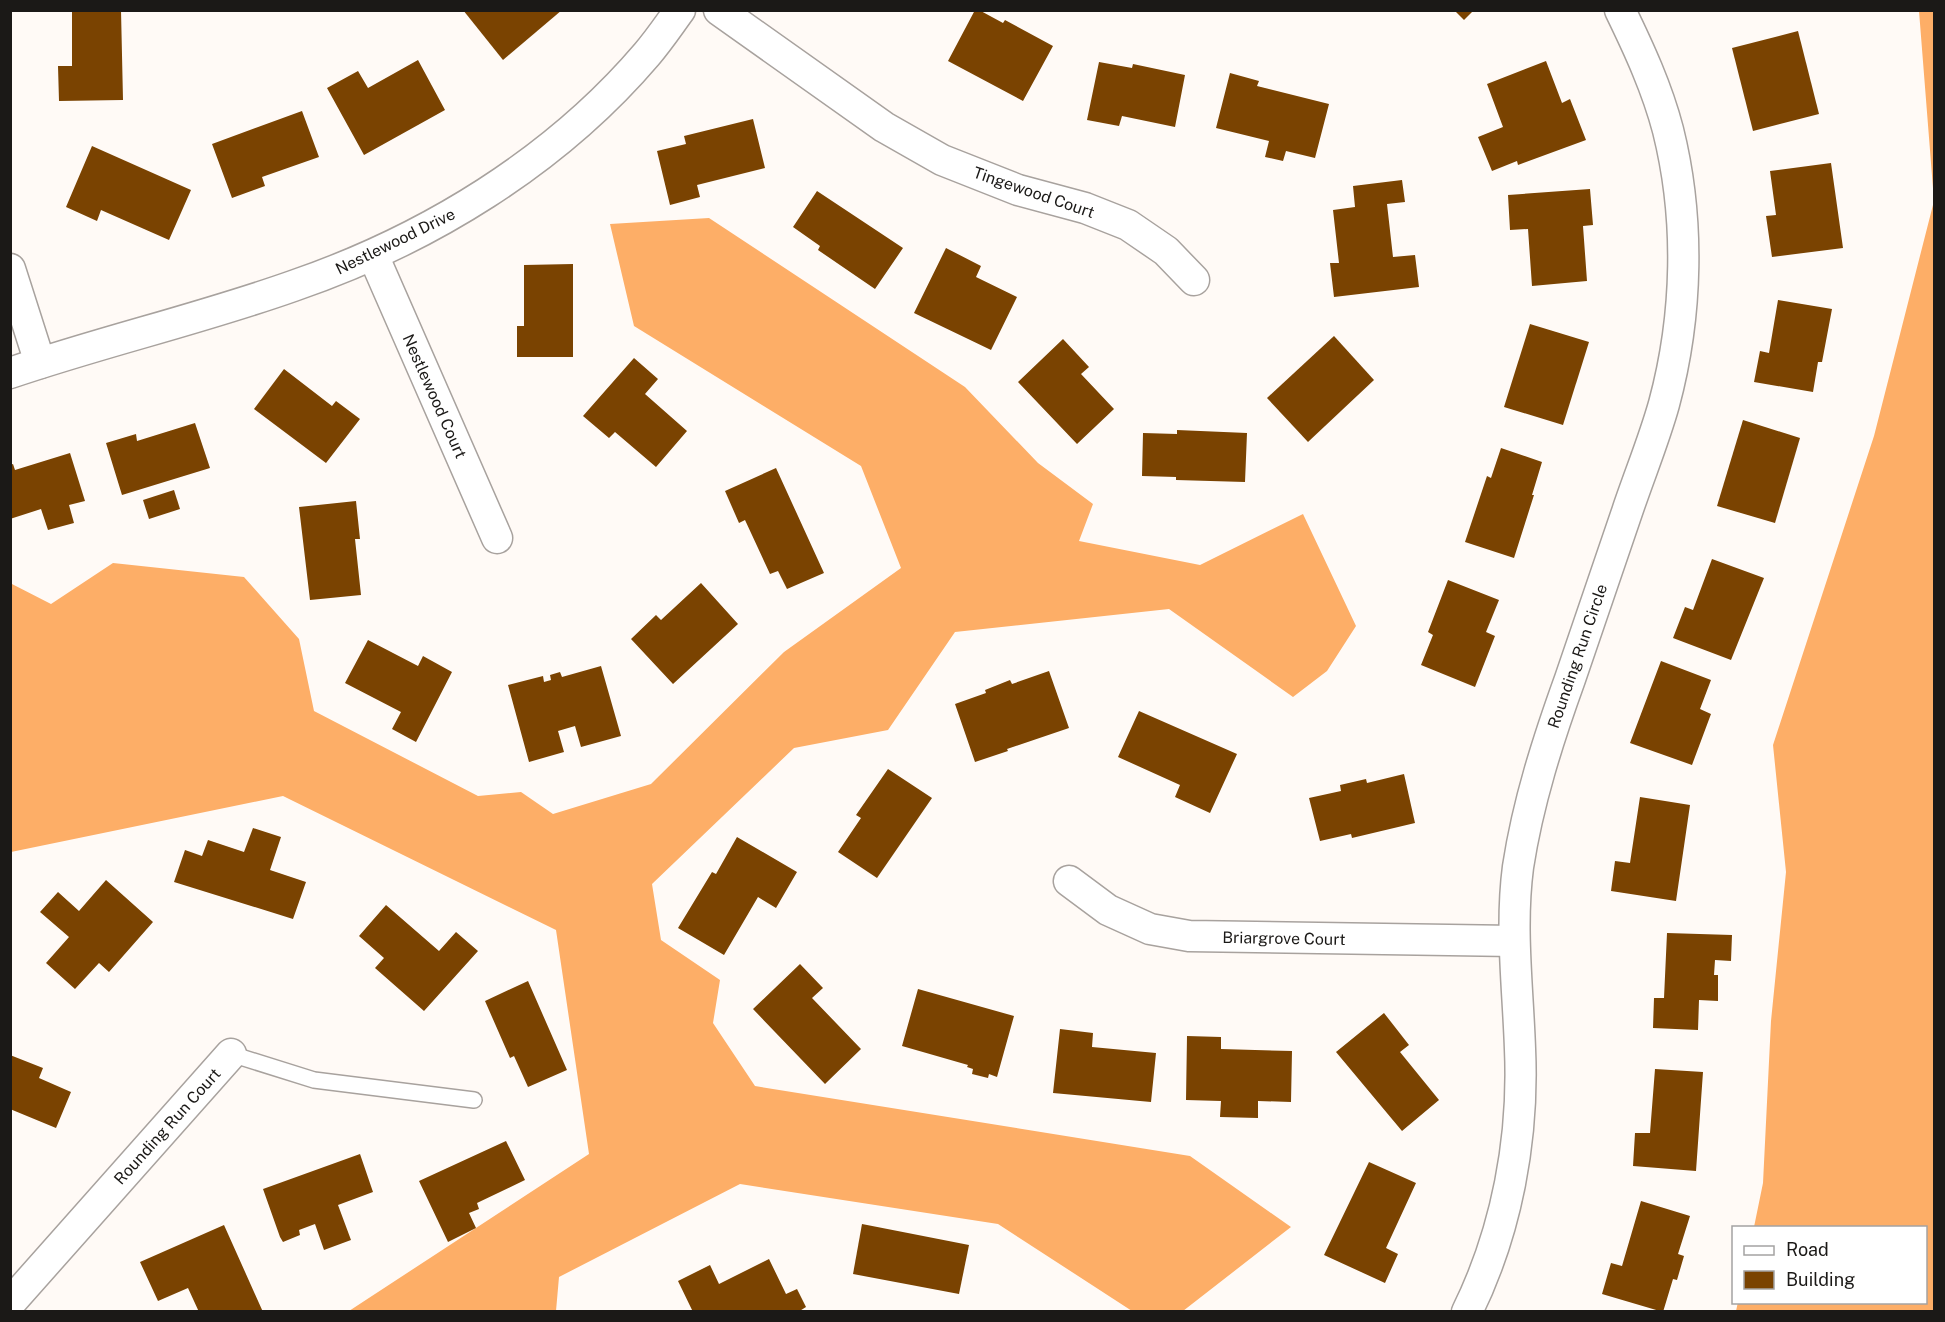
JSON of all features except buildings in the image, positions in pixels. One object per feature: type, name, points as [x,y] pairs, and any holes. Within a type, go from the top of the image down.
[{"type":"street","name":"Nestlewood Drive","points":[[10,373],[293,286],[373,255],[459,210],[523,168],[591,112],[647,54],[680,10]]},
{"type":"street","name":"Tingewood Court","points":[[719,10],[884,127],[942,160],[1018,190],[1085,208],[1128,225],[1166,251],[1194,280]]},
{"type":"street","name":"Rounding Run Circle","points":[[1467,1311],[1476,1294],[1500,1225],[1513,1168],[1521,1096],[1514,942],[1518,869],[1532,794],[1664,404],[1678,334],[1684,265],[1680,199],[1668,130],[1646,64],[1620,10]]},
{"type":"street","name":"Nestlewood Court","points":[[373,255],[497,538]]},
{"type":"street","points":[[10,269],[39,363]]},
{"type":"street","name":"Briargrove Court","points":[[1069,881],[1108,910],[1150,929],[1189,936],[1514,942]]},
{"type":"street","name":"Rounding Run Court","points":[[10,1304],[231,1054]]},
{"type":"street","points":[[10,1304],[17,1311]]},
{"type":"lane","name":"Rounding Run Court","points":[[231,1054],[314,1080],[474,1100]]},
{"type":"shaded area","points":[[1919,11],[1934,11],[1934,201]]},
{"type":"shaded area","points":[[1934,201],[1934,1311],[1736,1311],[1738,1304],[1927,1304],[1927,1226],[1754,1226],[1763,1183],[1771,1021],[1786,872],[1773,745],[1874,436]]},
{"type":"shaded area","points":[[709,218],[965,387],[1038,463],[1093,504],[1079,541],[1200,565],[1303,514],[1356,626],[1327,671],[1293,697],[1169,609],[955,632],[888,730],[794,748],[652,884],[661,940],[720,980],[713,1023],[755,1086],[1190,1156],[1291,1227],[1183,1311],[1132,1311],[998,1224],[740,1184],[559,1277],[556,1311],[349,1311],[589,1154],[556,930],[283,796],[11,852],[10,583],[51,604],[113,563],[244,577],[299,639],[314,711],[478,796],[521,792],[553,814],[651,784],[784,652],[901,568],[861,466],[634,326],[610,224]]}]
